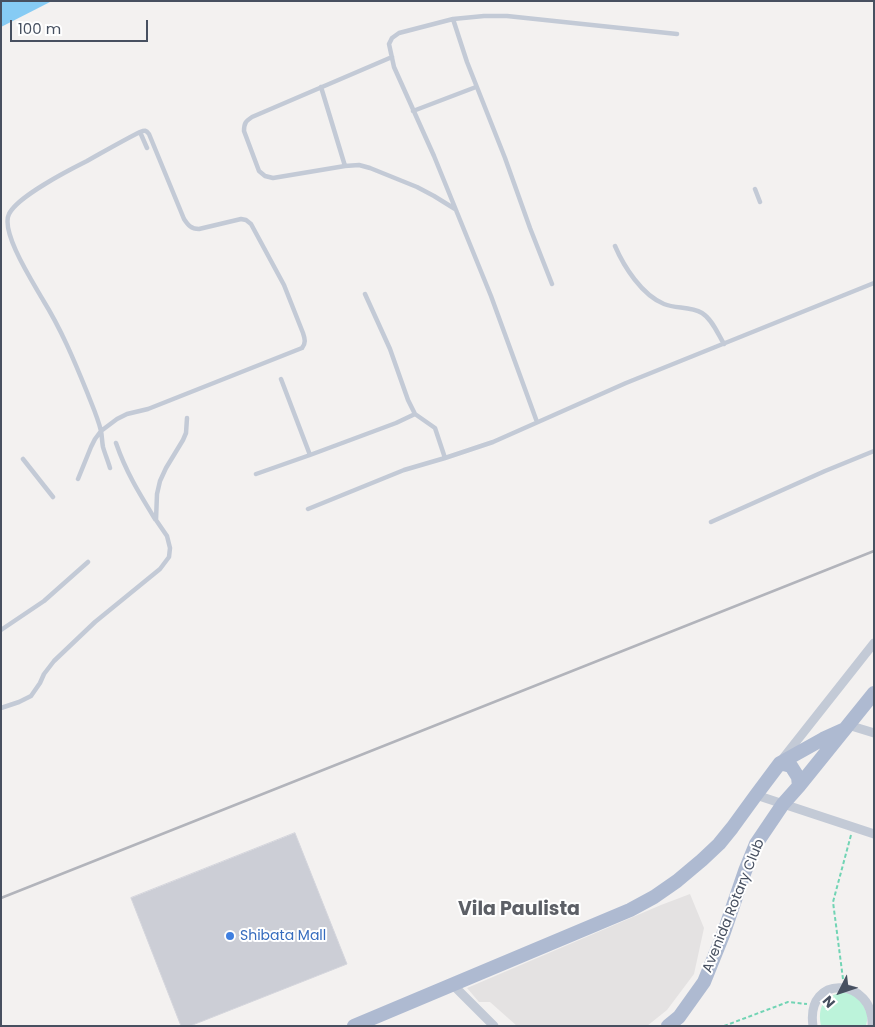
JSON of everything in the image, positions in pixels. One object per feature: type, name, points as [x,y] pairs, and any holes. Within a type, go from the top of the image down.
[{"type":"main road","name":"Avenida Rotary Club","points":[[668,1026],[679,1017],[704,982],[756,844],[782,804],[799,786],[874,693]]},
{"type":"main road","points":[[354,1026],[630,910],[654,897],[677,881],[718,844],[780,763],[846,727]]},
{"type":"main road","points":[[780,763],[791,766],[798,777],[799,786]]},
{"type":"street","points":[[780,763],[874,643]]},
{"type":"street","points":[[846,727],[874,733]]},
{"type":"street","points":[[756,795],[874,834]]},
{"type":"street","points":[[452,985],[494,1026]]},
{"type":"street","points":[[813,1026],[812,1015],[814,1005],[820,996],[829,990],[844,987],[858,991],[865,997],[873,1013],[872,1026]]},
{"type":"lane","points":[[537,422],[491,296],[434,156],[394,67],[389,44],[392,38],[399,33],[453,19],[484,16],[507,16],[677,34]]},
{"type":"lane","points":[[453,19],[476,87],[552,284]]},
{"type":"lane","points":[[392,57],[252,117],[247,121],[244,124],[244,130],[259,171],[265,176],[273,178],[359,165],[397,178],[434,196],[456,210]]},
{"type":"lane","points":[[321,87],[345,166]]},
{"type":"lane","points":[[414,111],[476,87]]},
{"type":"lane","points":[[78,479],[91,447],[101,431],[117,419],[302,348],[305,344],[303,333],[284,285],[251,224],[241,218],[199,229],[189,226],[184,219],[150,134],[144,130],[36,190],[15,206],[10,211],[8,217],[8,226],[24,268],[44,300],[67,344],[101,431],[110,468]]},
{"type":"lane","points":[[140,132],[147,148]]},
{"type":"lane","points":[[755,189],[760,202]]},
{"type":"lane","points":[[615,246],[628,271],[650,296],[664,304],[690,308],[703,313],[712,323],[724,344]]},
{"type":"lane","points":[[308,509],[404,470],[493,442],[626,383],[874,283]]},
{"type":"lane","points":[[365,294],[390,349],[408,400],[415,414],[434,428],[445,458]]},
{"type":"lane","points":[[281,379],[310,455]]},
{"type":"lane","points":[[256,474],[396,423],[415,414]]},
{"type":"lane","points":[[156,520],[157,494],[160,481],[186,433],[187,418]]},
{"type":"lane","points":[[1,708],[31,696],[54,661],[95,622],[160,569],[169,557],[170,548],[167,536],[123,464],[116,443]]},
{"type":"lane","points":[[712,522],[874,451]]},
{"type":"lane","points":[[23,459],[53,497]]},
{"type":"lane","points":[[1,630],[44,601],[88,562]]},
{"type":"path","points":[[844,987],[833,902],[854,827]]},
{"type":"path","points":[[724,1026],[788,1002],[814,1005]]},
{"type":"shaded area","points":[[690,894],[704,928],[694,974],[667,1010],[647,1026],[517,1026],[490,1002],[479,1002],[467,988],[661,905]]},
{"type":"green space","points":[[843,992],[852,993],[860,998],[868,1015],[866,1026],[821,1026],[820,1013],[823,1003],[831,996]]},
{"type":"water","points":[[1,1],[52,1],[1,27]]},
{"type":"building","points":[[295,833],[347,964],[190,1026],[181,1026],[131,898]]},
{"type":"railway","points":[[1,898],[874,551]]},
{"type":"place","name":"Shibata Mall","points":[[230,936]]},
{"type":"district","name":"Vila Paulista","points":[[519,910]]}]
